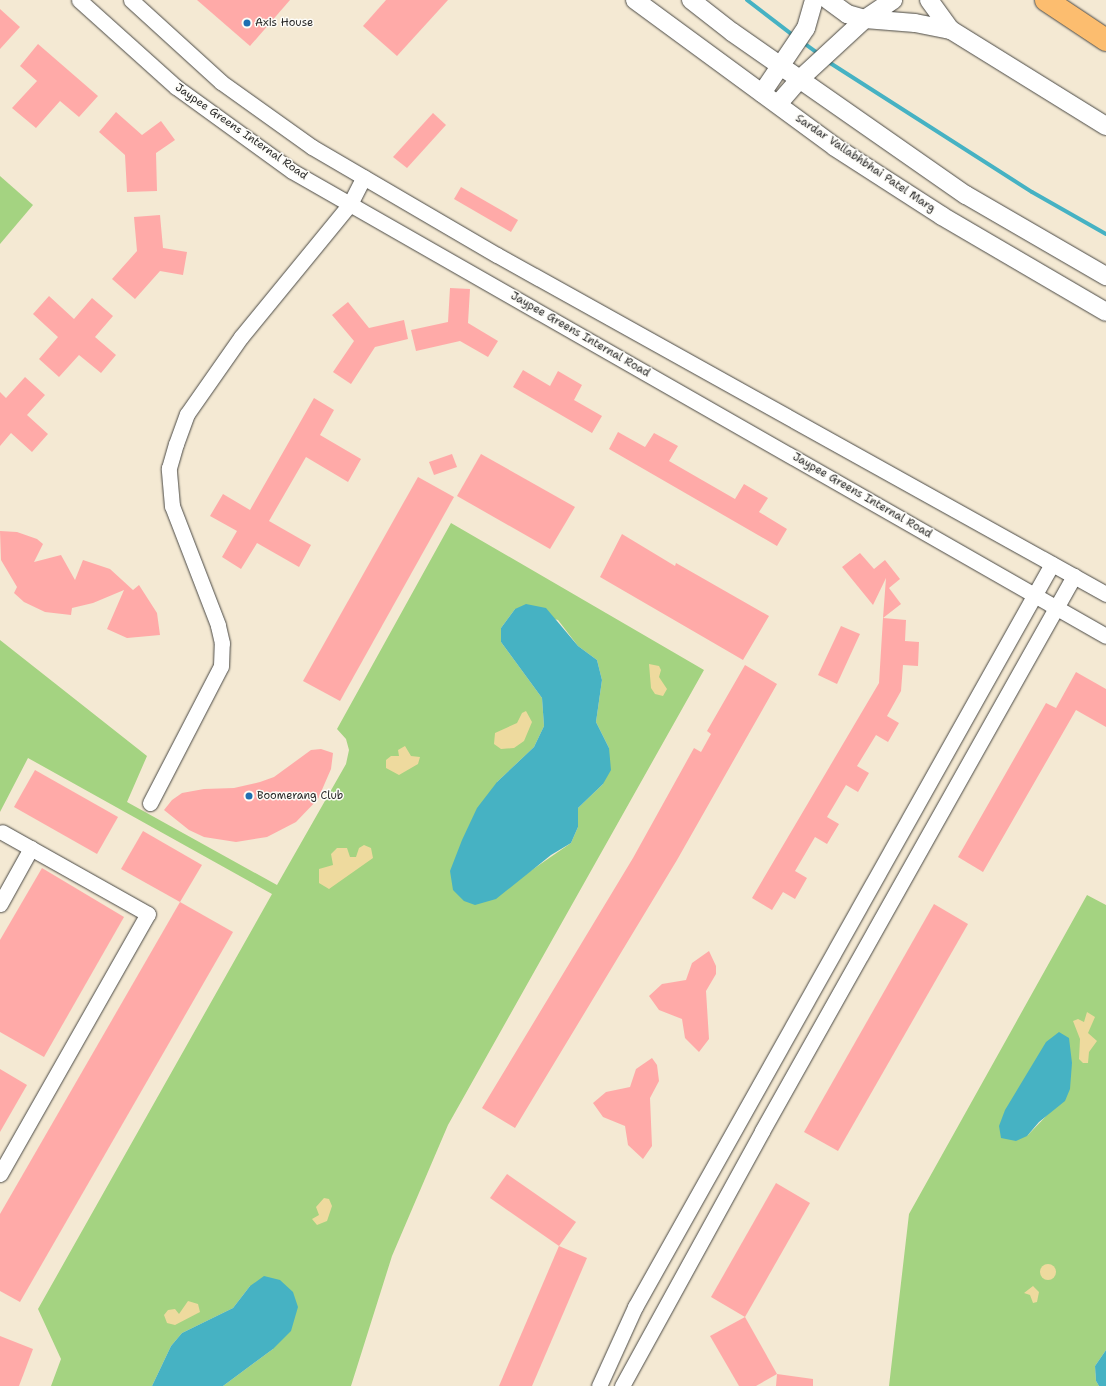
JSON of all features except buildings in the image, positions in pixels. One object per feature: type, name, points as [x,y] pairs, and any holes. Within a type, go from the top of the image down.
[{"type":"highway","points":[[1046,0],[1106,40]]},
{"type":"street","name":"Jaypee Greens Internal Road","points":[[79,0],[176,87],[292,171],[1106,636]]},
{"type":"street","points":[[132,0],[220,82],[312,147],[497,256],[1106,594]]},
{"type":"street","name":"Sardar Vallabhbhai Patel Marg","points":[[635,0],[836,147],[942,216],[1106,312]]},
{"type":"street","points":[[691,0],[780,66],[801,78],[966,195],[1106,276]]},
{"type":"street","points":[[762,93],[806,28],[814,0]]},
{"type":"street","points":[[828,0],[847,14],[865,19],[915,23],[951,30],[1106,126]]},
{"type":"street","points":[[778,104],[801,78],[865,19],[893,0]]},
{"type":"street","points":[[929,0],[951,30]]},
{"type":"street","points":[[150,804],[221,666],[222,643],[218,625],[172,506],[169,468],[176,444],[187,414],[241,337],[350,204],[364,177]]},
{"type":"street","points":[[599,1386],[635,1307],[1052,564]]},
{"type":"street","points":[[622,1386],[1074,576]]},
{"type":"street","points":[[0,1174],[148,914],[2,832]]},
{"type":"street","points":[[0,904],[31,848]]},
{"type":"street","points":[[669,1247],[691,1260]]},
{"type":"green space","points":[[0,176],[33,205],[0,244]]},
{"type":"green space","points":[[451,523],[704,670],[448,1125],[392,1256],[351,1386],[223,1386],[273,1349],[250,1286],[233,1308],[182,1333],[171,1346],[152,1386],[51,1386],[61,1359],[38,1309],[272,894],[28,758],[0,812],[0,640],[147,756],[127,802],[277,885],[346,764],[349,750],[346,739],[337,729]],"holes":[[[515,609],[558,620],[578,646],[597,660],[602,680],[596,722],[609,748],[603,784],[578,808],[578,827],[571,843],[526,874],[497,782],[534,747],[544,726],[542,698],[501,642],[501,628]]]},
{"type":"green space","points":[[1087,895],[1106,905],[1106,1350],[1095,1366],[1096,1381],[1099,1386],[889,1386],[909,1214]],"holes":[[[1072,1063],[1050,1112],[1027,1136]]]},
{"type":"sand","points":[[649,664],[659,666],[661,670],[659,677],[667,689],[663,696],[655,694],[651,688]]},
{"type":"sand","points":[[526,711],[532,722],[524,741],[514,748],[501,749],[494,744],[495,733],[517,723],[522,713]]},
{"type":"sand","points":[[405,746],[411,756],[420,757],[418,764],[399,775],[386,768],[386,760],[391,756],[399,756],[398,750]]},
{"type":"sand","points":[[364,845],[371,848],[373,858],[329,889],[319,883],[319,869],[333,865],[331,854],[337,848],[347,848],[350,857],[356,857],[359,848]]},
{"type":"sand","points":[[1087,1012],[1095,1017],[1088,1033],[1097,1041],[1089,1052],[1088,1063],[1083,1063],[1079,1059],[1080,1039],[1073,1021],[1078,1019],[1084,1022]]},
{"type":"sand","points":[[324,1198],[329,1199],[332,1206],[327,1221],[317,1225],[312,1219],[319,1215],[316,1207]]},
{"type":"sand","points":[[1045,1264],[1051,1264],[1056,1269],[1054,1278],[1051,1280],[1045,1280],[1040,1275],[1040,1269]]},
{"type":"sand","points":[[1033,1286],[1039,1292],[1037,1302],[1033,1303],[1030,1295],[1024,1293]]},
{"type":"sand","points":[[188,1301],[198,1304],[200,1312],[175,1325],[167,1323],[164,1315],[168,1310],[175,1309],[179,1314]]},
{"type":"water","points":[[526,604],[546,608],[578,646],[597,660],[602,680],[596,722],[609,748],[611,770],[603,784],[578,808],[578,827],[571,843],[551,855],[496,899],[475,905],[464,901],[453,890],[450,871],[477,808],[497,782],[534,747],[544,726],[542,698],[501,642],[501,628],[515,609]]},
{"type":"water","points":[[1059,1032],[1069,1038],[1072,1063],[1070,1089],[1065,1101],[1039,1122],[1027,1136],[1016,1141],[1001,1138],[999,1126],[1005,1110],[1046,1042]]},
{"type":"water","points":[[264,1276],[280,1280],[293,1292],[298,1307],[291,1331],[273,1349],[223,1386],[152,1386],[171,1346],[182,1333],[233,1308],[250,1286]]},
{"type":"water","points":[[1106,1350],[1106,1386],[1099,1386],[1096,1381],[1095,1366]]},
{"type":"waterway","points":[[747,0],[794,36]]},
{"type":"waterway","points":[[801,41],[820,55]]},
{"type":"waterway","points":[[827,61],[1032,192],[1106,234]]},
{"type":"place","name":"Axis House","points":[[247,23]]},
{"type":"place","name":"Boomerang Club","points":[[249,796]]}]
